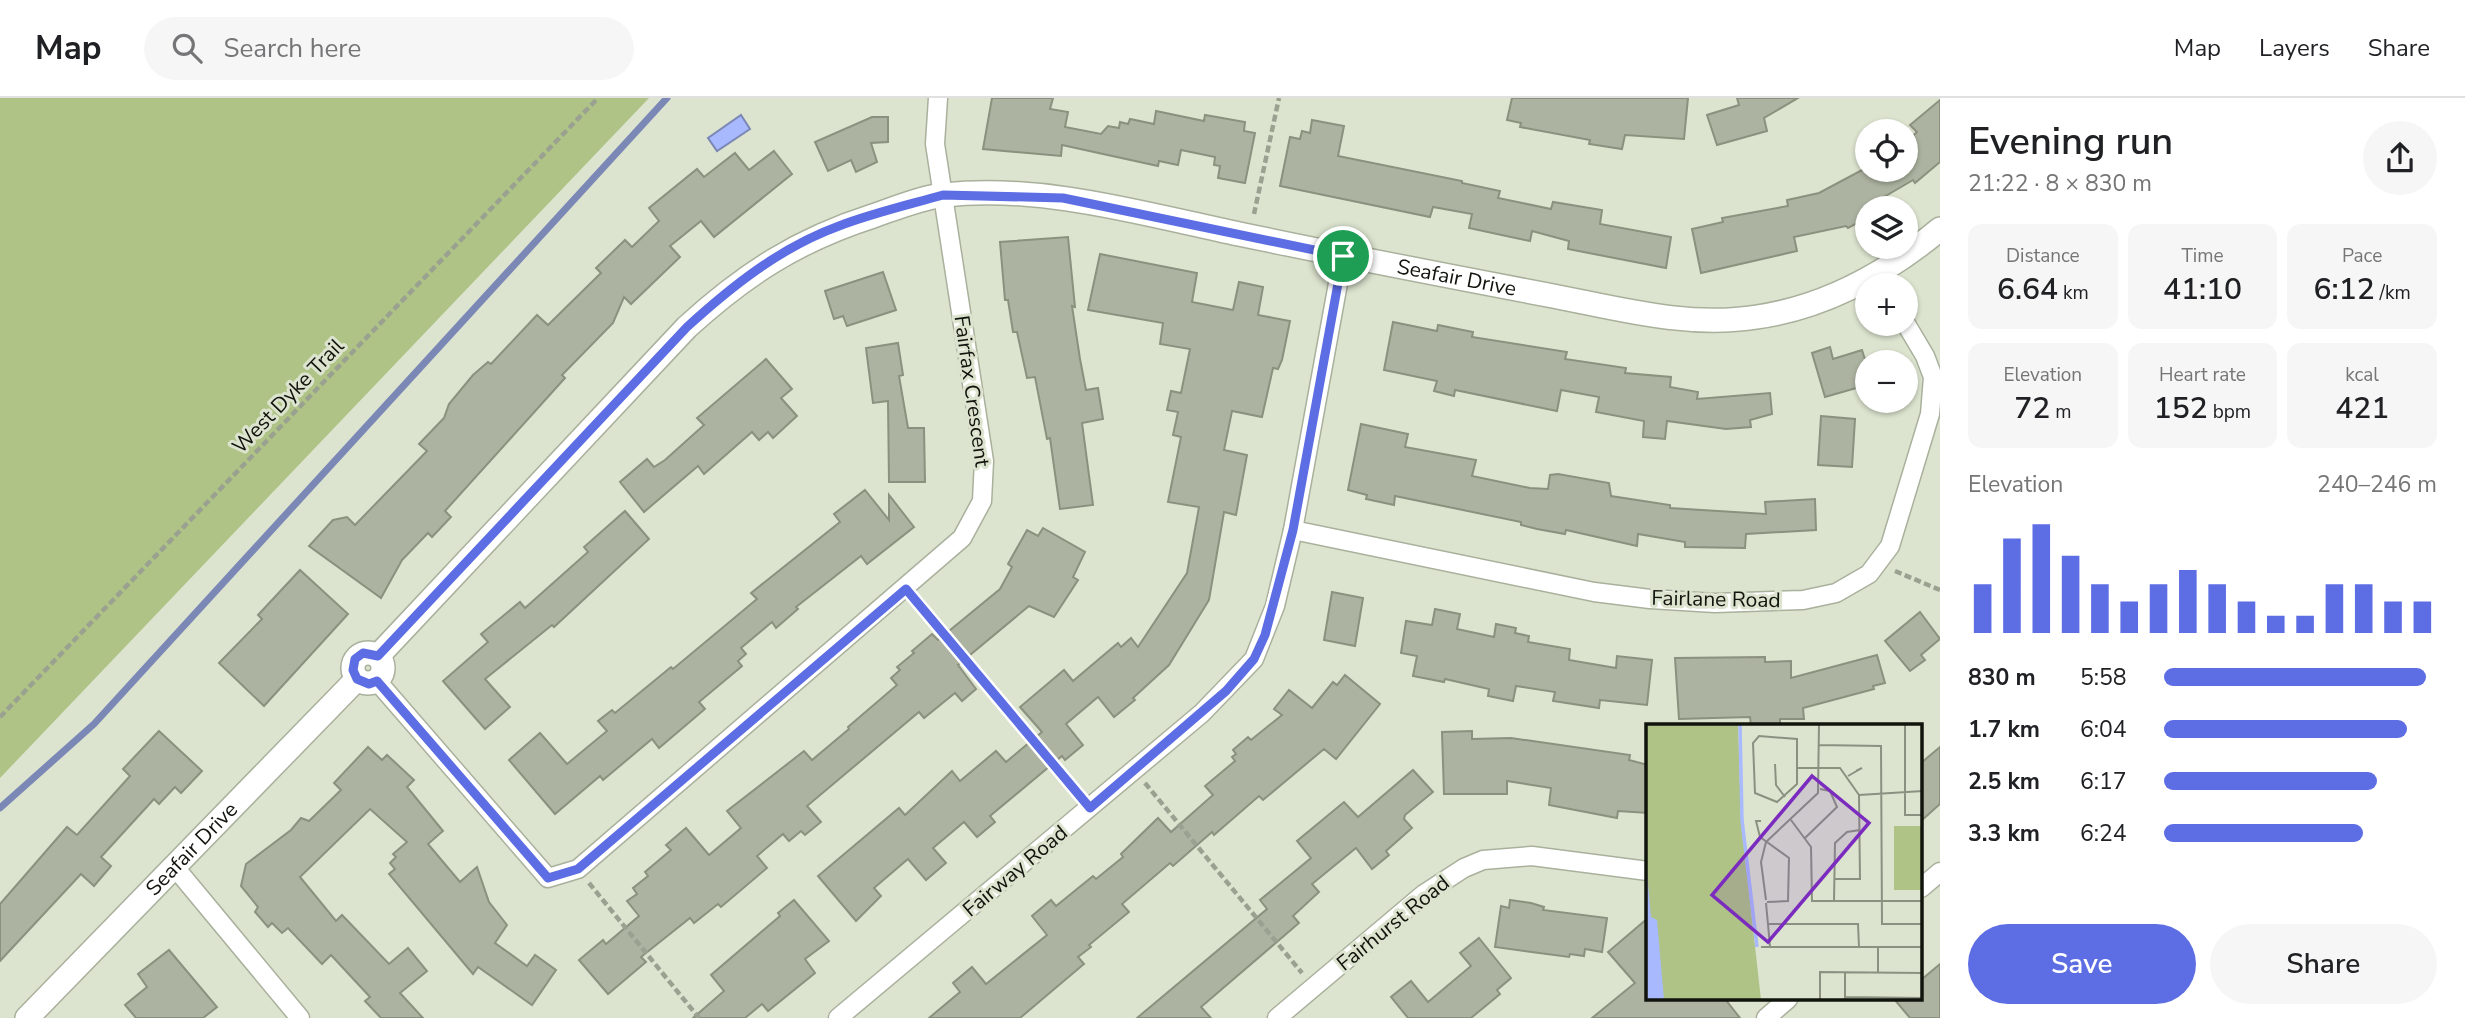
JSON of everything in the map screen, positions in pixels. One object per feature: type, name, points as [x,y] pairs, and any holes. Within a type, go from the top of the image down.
[{"type":"street","name":"Fairfax Crescent","points":[[367,680],[548,878],[578,869],[962,538],[982,501],[985,483],[980,428],[935,144],[938,98]]},
{"type":"street","name":"Seafair Drive","points":[[27,1018],[173,865],[367,680],[384,668],[378,656],[677,337],[713,303],[776,257],[802,242],[840,226],[943,195],[1063,198],[1343,256],[1686,320],[1758,317],[1855,289]]},
{"type":"street","name":"Seafair Drive","points":[[1888,273],[1940,229]]},
{"type":"street","name":"Fairway Road","points":[[838,1018],[1218,698],[1254,659],[1275,606],[1293,530],[1343,256]]},
{"type":"street","name":"Fairlane Road","points":[[1293,530],[1594,592],[1650,599],[1715,603],[1803,600],[1836,593],[1857,583],[1878,565],[1898,525],[1933,396],[1933,377],[1913,336]]},
{"type":"street","name":"Fairhurst Road","points":[[1278,1018],[1424,894],[1464,867],[1483,860],[1532,856],[1646,871]]},
{"type":"street","points":[[173,865],[300,1018]]},
{"type":"street","points":[[1923,886],[1940,872]]},
{"type":"street","points":[[1766,1018],[1787,1000]]},
{"type":"path","name":"West Dyke Trail","points":[[0,717],[598,98]]},
{"type":"path","points":[[1249,236],[1279,98]]},
{"type":"path","points":[[1878,565],[1940,590]]},
{"type":"path","points":[[906,589],[1090,808]]},
{"type":"path","points":[[1134,770],[1314,987]]},
{"type":"path","points":[[578,869],[699,1018]]},
{"type":"green space","points":[[0,98],[649,98],[0,778]]},
{"type":"water","points":[[741,115],[750,129],[717,151],[708,138]]},
{"type":"building","points":[[992,98],[1053,98],[1050,109],[1068,112],[1065,127],[1101,134],[1108,126],[1119,128],[1120,122],[1128,124],[1130,119],[1154,124],[1156,111],[1204,121],[1205,115],[1245,122],[1244,131],[1255,133],[1245,183],[1218,178],[1220,166],[1214,165],[1215,157],[1181,150],[1178,165],[1159,161],[1158,166],[1062,145],[1061,156],[983,149]]},
{"type":"building","points":[[1512,98],[1688,98],[1684,139],[1625,135],[1622,149],[1589,144],[1590,140],[1520,127],[1521,123],[1507,120]]},
{"type":"building","points":[[1737,98],[1798,98],[1764,118],[1767,131],[1717,145],[1707,115],[1739,105]]},
{"type":"building","points":[[1940,100],[1940,162],[1918,180],[1918,119]]},
{"type":"building","points":[[872,117],[888,117],[888,142],[871,143],[877,162],[856,172],[851,160],[828,171],[815,142]]},
{"type":"building","points":[[1312,120],[1344,126],[1338,156],[1462,181],[1500,191],[1498,198],[1551,209],[1553,202],[1602,210],[1600,224],[1671,237],[1666,268],[1568,249],[1569,241],[1532,231],[1530,241],[1469,228],[1472,214],[1433,207],[1430,217],[1280,186],[1290,137],[1300,139],[1302,131],[1310,133]]},
{"type":"building","points":[[774,151],[792,174],[714,237],[701,221],[670,246],[680,257],[631,304],[624,297],[613,323],[562,375],[565,378],[445,511],[451,517],[432,537],[428,533],[402,560],[381,598],[309,546],[333,520],[347,517],[355,525],[427,451],[419,444],[444,418],[449,404],[473,375],[488,362],[491,364],[537,315],[548,325],[601,273],[596,268],[625,240],[632,247],[659,221],[649,208],[697,169],[704,177],[735,153],[749,170]]},
{"type":"building","points":[[1855,174],[1855,182],[1910,182],[1886,196],[1855,196],[1855,224],[1848,228],[1846,226],[1794,237],[1797,251],[1701,273],[1692,229],[1723,222],[1722,218],[1788,206],[1787,200],[1819,193]]},
{"type":"building","points":[[1068,237],[1075,307],[1072,306],[1080,359],[1086,390],[1098,388],[1103,419],[1082,423],[1093,505],[1060,509],[1050,438],[1047,439],[1035,377],[1027,378],[1017,332],[1013,332],[1008,300],[1005,300],[1000,242]]},
{"type":"building","points":[[1100,254],[1197,273],[1192,302],[1233,310],[1239,282],[1263,287],[1258,315],[1290,321],[1282,360],[1278,369],[1273,368],[1262,417],[1232,411],[1224,450],[1247,455],[1236,515],[1224,512],[1209,600],[1169,665],[1133,698],[1135,700],[1114,717],[1098,697],[1066,724],[1083,745],[1065,760],[1062,756],[990,816],[995,822],[977,837],[964,822],[933,848],[946,863],[926,880],[908,859],[874,888],[881,896],[856,921],[818,876],[899,808],[905,815],[952,771],[960,781],[996,751],[1006,762],[1042,732],[1020,707],[1064,670],[1073,681],[1118,643],[1121,647],[1131,638],[1138,647],[1187,573],[1199,507],[1168,502],[1181,437],[1173,435],[1178,412],[1167,410],[1171,391],[1181,393],[1190,349],[1160,344],[1163,323],[1088,310]]},
{"type":"building","points":[[883,272],[896,310],[847,326],[843,316],[834,319],[825,291]]},
{"type":"building","points":[[1393,322],[1437,331],[1438,325],[1473,332],[1472,337],[1567,352],[1565,359],[1626,368],[1625,373],[1671,377],[1670,387],[1698,392],[1697,399],[1770,393],[1772,414],[1750,420],[1751,427],[1726,429],[1667,421],[1665,439],[1643,437],[1644,421],[1596,412],[1599,397],[1561,390],[1557,411],[1455,390],[1454,396],[1434,391],[1437,381],[1384,370]]},
{"type":"building","points":[[898,343],[903,375],[899,376],[908,428],[924,428],[925,482],[889,482],[888,401],[873,403],[866,348]]},
{"type":"building","points":[[1830,347],[1833,359],[1855,352],[1855,388],[1825,397],[1812,353]]},
{"type":"building","points":[[766,359],[792,389],[781,398],[797,416],[773,438],[768,432],[759,440],[752,432],[704,474],[698,466],[644,512],[620,482],[647,459],[654,467],[665,460],[704,425],[697,418]]},
{"type":"building","points":[[1821,416],[1855,419],[1852,467],[1818,465]]},
{"type":"building","points":[[1361,424],[1408,434],[1405,447],[1476,460],[1472,476],[1530,488],[1548,489],[1550,475],[1558,474],[1609,483],[1611,496],[1670,505],[1670,508],[1766,514],[1765,502],[1815,499],[1816,530],[1746,534],[1745,548],[1685,547],[1685,542],[1638,534],[1637,546],[1566,530],[1565,534],[1537,529],[1521,525],[1521,522],[1395,496],[1394,505],[1366,499],[1367,495],[1348,490]]},
{"type":"building","points":[[865,490],[889,520],[889,495],[914,527],[867,564],[861,556],[796,607],[798,609],[776,628],[772,622],[741,648],[746,654],[738,661],[742,666],[699,702],[705,709],[659,748],[652,739],[603,780],[600,776],[555,814],[509,760],[540,733],[567,764],[607,731],[598,721],[612,710],[615,713],[671,667],[673,669],[757,599],[751,593],[840,522],[834,514]]},
{"type":"building","points":[[625,511],[649,539],[554,627],[552,625],[485,679],[510,707],[485,729],[443,681],[488,642],[481,634],[520,602],[525,608],[588,552],[584,547]]},
{"type":"building","points":[[1043,528],[1085,552],[1073,577],[1078,580],[1054,617],[1029,606],[958,665],[976,689],[962,701],[955,693],[924,718],[919,712],[807,806],[821,822],[805,835],[801,831],[789,841],[783,834],[757,856],[767,868],[721,907],[718,904],[694,923],[690,918],[641,957],[646,962],[608,994],[579,960],[603,940],[606,944],[639,916],[627,901],[637,894],[633,888],[648,876],[645,872],[671,850],[666,845],[686,828],[709,855],[741,828],[727,811],[804,751],[812,760],[849,729],[848,727],[897,685],[891,678],[900,670],[897,667],[914,653],[912,651],[932,634],[938,640],[1000,589],[1012,567],[1008,564],[1027,530],[1038,536]]},
{"type":"building","points":[[300,570],[348,614],[264,706],[219,663],[262,619],[258,615]]},
{"type":"building","points":[[1332,592],[1363,598],[1355,646],[1324,640]]},
{"type":"building","points":[[1435,609],[1460,614],[1457,629],[1494,637],[1496,624],[1516,628],[1515,633],[1529,636],[1528,642],[1570,649],[1569,660],[1616,668],[1617,656],[1652,660],[1647,705],[1600,700],[1599,708],[1553,701],[1555,692],[1516,686],[1513,701],[1488,696],[1489,689],[1445,679],[1444,682],[1413,676],[1417,656],[1401,653],[1406,621],[1432,625]]},
{"type":"building","points":[[1920,612],[1940,639],[1921,655],[1925,660],[1910,671],[1885,641]]},
{"type":"building","points":[[1877,655],[1885,683],[1873,686],[1874,689],[1803,708],[1804,719],[1780,719],[1780,724],[1751,724],[1750,717],[1679,719],[1675,658],[1765,657],[1765,662],[1791,661],[1791,678]]},
{"type":"building","points":[[1345,675],[1380,704],[1336,759],[1324,749],[1263,800],[1259,796],[1173,866],[1170,863],[1122,904],[1129,912],[1078,957],[1084,964],[1020,1018],[929,1018],[960,992],[953,983],[972,967],[986,984],[1047,935],[1032,916],[1051,900],[1056,906],[1093,876],[1096,879],[1123,857],[1121,854],[1158,818],[1171,832],[1213,795],[1205,786],[1235,761],[1232,757],[1236,754],[1233,750],[1248,737],[1251,740],[1282,715],[1274,709],[1289,690],[1312,708],[1333,682],[1337,685]]},
{"type":"building","points":[[159,731],[202,771],[181,793],[175,787],[159,804],[154,799],[101,857],[111,866],[94,886],[81,874],[0,961],[0,904],[67,827],[77,835],[130,776],[123,769]]},
{"type":"building","points":[[1472,731],[1472,739],[1511,738],[1630,755],[1629,760],[1646,764],[1646,813],[1618,811],[1617,818],[1549,805],[1551,788],[1507,781],[1507,794],[1444,794],[1442,732]]},
{"type":"building","points":[[368,747],[382,760],[387,755],[414,780],[407,787],[443,831],[428,844],[460,882],[477,867],[489,902],[507,925],[495,943],[527,966],[535,955],[556,970],[532,1005],[478,967],[473,974],[389,874],[395,869],[390,863],[396,857],[393,854],[407,842],[370,809],[300,877],[336,921],[342,915],[389,964],[408,948],[427,971],[400,993],[423,1018],[381,1018],[365,1001],[370,997],[331,955],[322,964],[288,928],[282,933],[272,923],[268,927],[255,912],[258,907],[241,886],[246,864],[291,830],[301,818],[309,821],[341,790],[334,783]]},
{"type":"building","points":[[1940,747],[1940,804],[1923,819],[1923,761]]},
{"type":"building","points":[[1413,770],[1433,792],[1405,815],[1404,819],[1412,828],[1386,851],[1389,855],[1372,869],[1356,848],[1312,884],[1319,892],[1293,916],[1299,923],[1201,1007],[1211,1018],[1137,1018],[1267,909],[1260,900],[1311,858],[1297,841],[1344,802],[1358,817]]},
{"type":"building","points":[[794,900],[829,941],[805,959],[815,973],[768,1011],[762,1004],[745,1018],[693,1018],[724,991],[711,975],[780,916],[778,913]]},
{"type":"building","points":[[1510,900],[1531,903],[1544,907],[1543,910],[1607,918],[1602,952],[1585,949],[1584,956],[1570,954],[1569,957],[1495,947],[1501,906],[1509,908]]},
{"type":"building","points":[[1646,920],[1646,1000],[1726,1000],[1740,1018],[1592,1018],[1635,983],[1608,952]]},
{"type":"building","points":[[1479,938],[1511,978],[1497,990],[1500,994],[1471,1018],[1408,1018],[1391,997],[1411,981],[1428,1002],[1471,966],[1460,953]]},
{"type":"building","points":[[169,950],[217,1007],[203,1018],[136,1018],[125,1005],[147,987],[138,974]]},
{"type":"building","points":[[1940,964],[1940,1018],[1910,1018],[1895,1000],[1923,1000],[1923,978]]},
{"type":"waterway","points":[[0,808],[94,724],[667,98]]},
{"type":"route","points":[[943,195],[1007,195],[1063,198],[1097,204],[1343,256],[1293,530],[1275,606],[1254,659],[1202,713],[1090,808],[906,589],[578,869],[548,878],[377,681],[369,684],[361,682],[354,674],[355,659],[368,652],[378,656],[687,327],[744,279],[802,242],[840,226],[943,195]]}]
